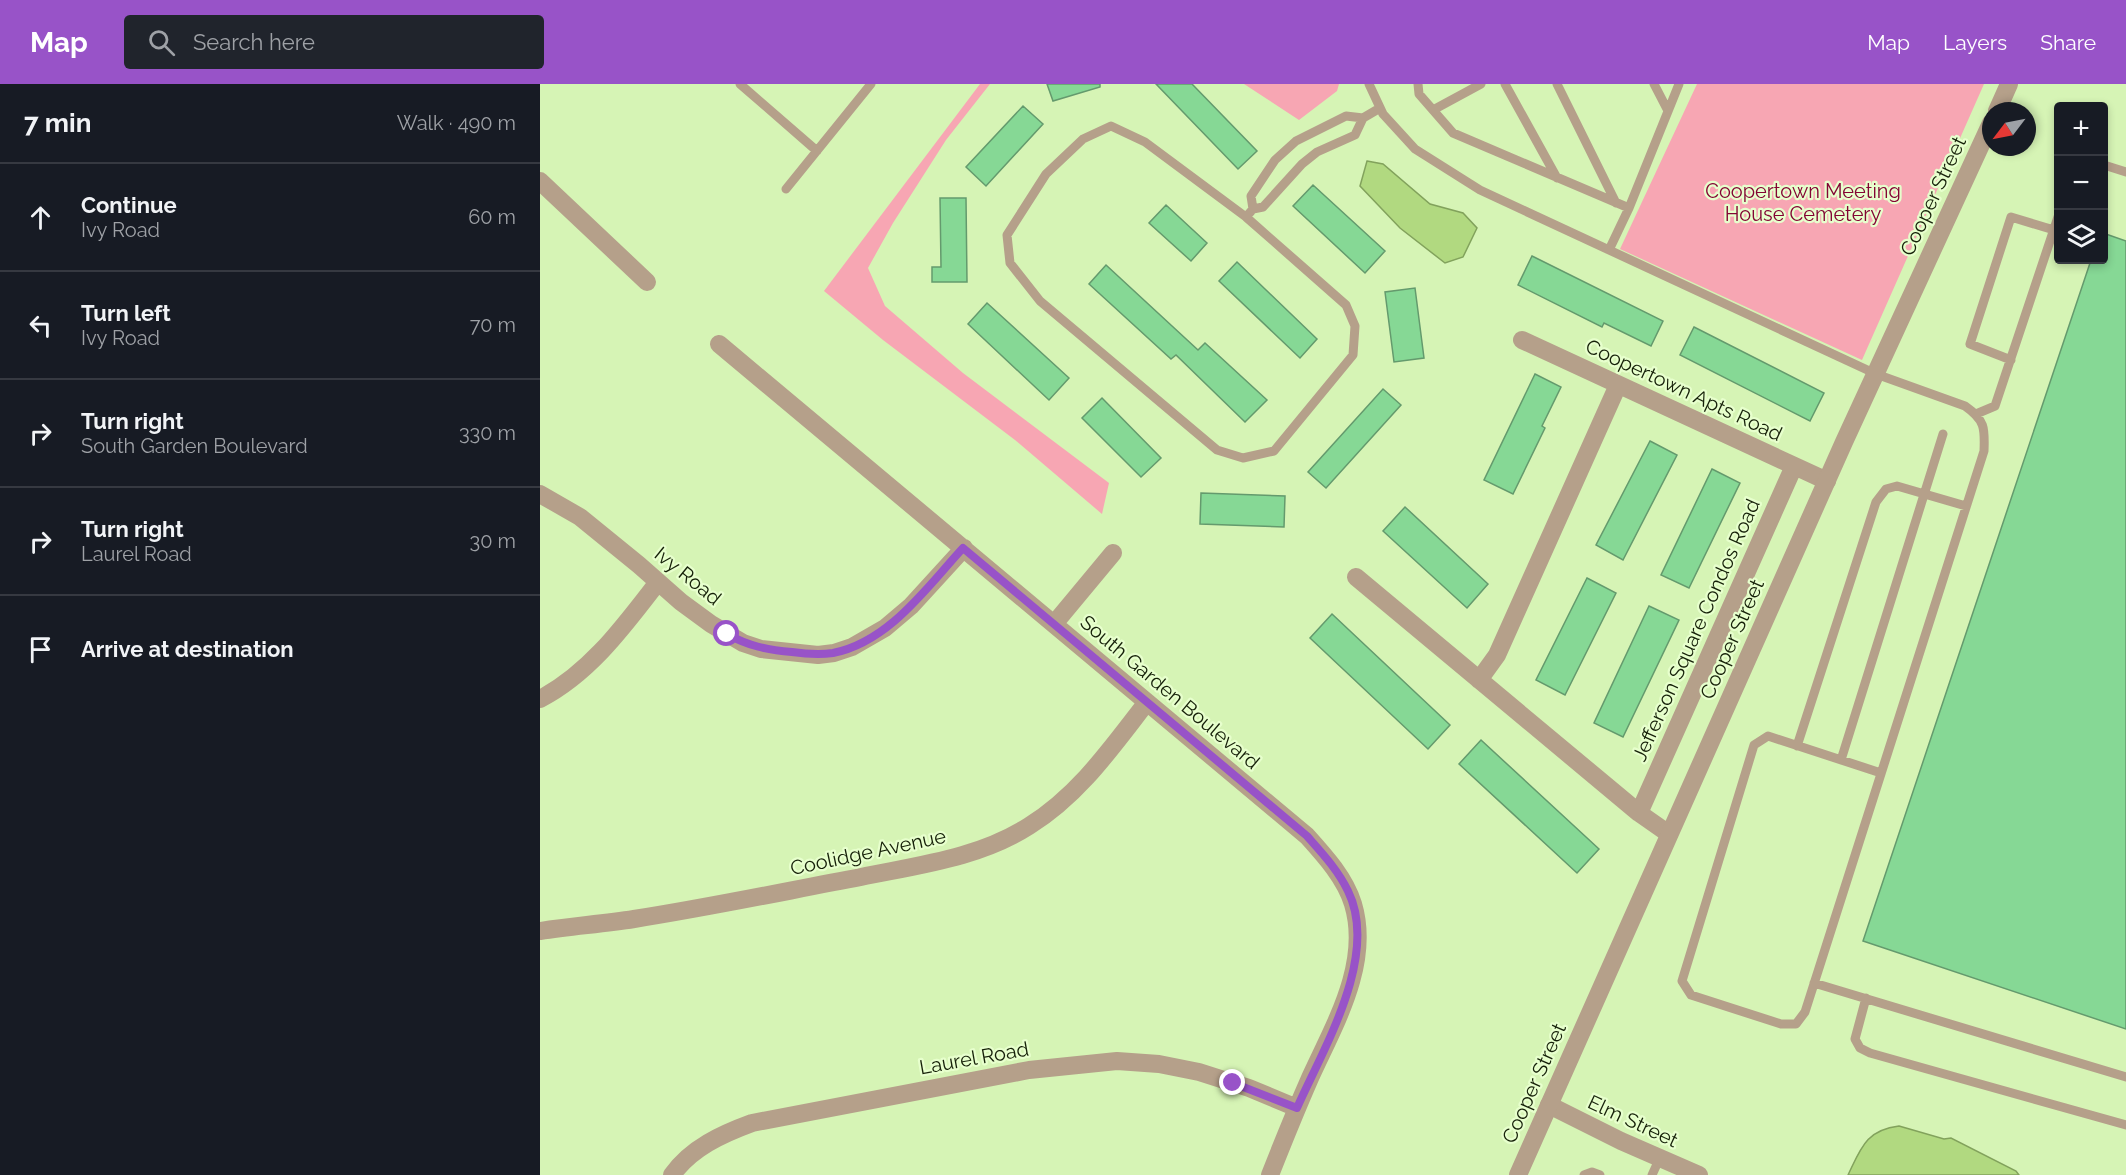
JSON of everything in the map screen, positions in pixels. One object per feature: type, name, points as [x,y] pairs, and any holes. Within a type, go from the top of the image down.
[{"type":"street","points":[[2000,102],[2009,84]]},
{"type":"street","name":"Cooper Street","points":[[1518,1175],[1827,480],[1982,143]]},
{"type":"street","points":[[540,182],[647,282]]},
{"type":"street","name":"Coopertown Apts Road","points":[[1522,340],[1827,480]]},
{"type":"street","name":"South Garden Boulevard","points":[[720,344],[1307,836],[1330,862],[1348,891],[1354,906],[1356,954],[1345,1002],[1297,1108],[1270,1175]]},
{"type":"street","points":[[1479,680],[1497,655],[1618,385]]},
{"type":"street","name":"Jefferson Square Condos Road","points":[[1639,813],[1794,466]]},
{"type":"street","name":"Ivy Road","points":[[540,494],[580,518],[711,624],[743,643],[761,649],[818,655],[852,647],[885,628],[911,606],[963,548]]},
{"type":"street","points":[[1054,624],[1113,553]]},
{"type":"street","points":[[1356,578],[1639,813],[1669,834]]},
{"type":"street","points":[[540,699],[568,682],[595,658],[629,620],[658,582]]},
{"type":"street","name":"Coolidge Avenue","points":[[540,931],[634,919],[762,897],[986,849],[1030,826],[1066,799],[1108,754],[1147,702]]},
{"type":"street","name":"Laurel Road","points":[[672,1175],[688,1157],[701,1147],[752,1123],[1029,1070],[1096,1062],[1139,1062],[1180,1068],[1249,1088],[1297,1108]]},
{"type":"street","name":"Elm Street","points":[[1547,1109],[1655,1169],[1682,1175]]},
{"type":"street","name":"Elm Street","points":[[1547,1109],[1700,1175]]},
{"type":"lane","points":[[740,84],[817,151]]},
{"type":"lane","points":[[786,189],[871,84]]},
{"type":"lane","points":[[1369,84],[1383,114],[1415,149],[1480,190],[1876,374],[1965,406],[1976,414],[1985,428],[1984,451],[1805,1012],[1796,1024],[1781,1024],[1691,995],[1682,981],[1754,745],[1768,736],[1881,773]]},
{"type":"lane","points":[[1418,84],[1419,94],[1453,132],[1629,208]]},
{"type":"lane","points":[[1433,110],[1481,84]]},
{"type":"lane","points":[[1505,84],[1557,178]]},
{"type":"lane","points":[[1557,84],[1616,203]]},
{"type":"lane","points":[[1654,84],[1667,109]]},
{"type":"lane","points":[[1609,250],[1629,208],[1679,84]]},
{"type":"lane","points":[[1246,218],[1253,209],[1263,207],[1286,179],[1317,152],[1355,135],[1363,118],[1380,108]]},
{"type":"lane","points":[[1253,209],[1251,196],[1275,160],[1296,141],[1346,116],[1363,118]]},
{"type":"lane","points":[[1111,126],[1145,142],[1246,218],[1346,305],[1355,326],[1353,355],[1274,451],[1243,458],[1217,450],[1040,301],[1010,263],[1007,235],[1046,174],[1083,139],[1111,126]]},
{"type":"lane","points":[[2108,167],[2126,172]]},
{"type":"lane","points":[[1976,414],[1995,406],[2011,360],[2054,230],[2011,217],[1970,344],[2011,360]]},
{"type":"lane","points":[[1841,760],[1943,434]]},
{"type":"lane","points":[[1797,746],[1876,502],[1886,489],[1897,486],[1966,506]]},
{"type":"lane","points":[[1814,983],[2126,1077]]},
{"type":"lane","points":[[1866,998],[1855,1039],[1860,1048],[1870,1053],[2126,1125]]},
{"type":"lane","points":[[1584,1175],[1592,1172],[1600,1175]]},
{"type":"green space","points":[[980,84],[990,84],[946,140],[893,223],[868,268],[885,306],[963,373],[1109,483],[1102,514],[1015,440],[883,340],[824,291]]},
{"type":"green space","points":[[1244,84],[1339,84],[1337,91],[1299,120]]},
{"type":"green space","name":"Coopertown Meeting House Cemetery","points":[[1697,84],[1984,84],[1862,360],[1620,249]]},
{"type":"shaded area","points":[[1367,161],[1383,164],[1430,204],[1463,213],[1477,228],[1463,257],[1445,263],[1400,228],[1360,186]]},
{"type":"shaded area","points":[[1899,1126],[1944,1139],[1951,1138],[2016,1171],[2019,1175],[1848,1175],[1861,1149],[1872,1136],[1888,1128]]},
{"type":"building","points":[[1047,84],[1100,84],[1100,87],[1053,101]]},
{"type":"building","points":[[1156,84],[1192,84],[1257,151],[1238,169]]},
{"type":"building","points":[[1023,106],[1043,124],[986,186],[966,167]]},
{"type":"building","points":[[1313,185],[1385,251],[1365,273],[1293,206]]},
{"type":"building","points":[[940,198],[966,198],[967,282],[932,282],[932,267],[941,267]]},
{"type":"building","points":[[1166,205],[1207,243],[1191,261],[1149,223]]},
{"type":"building","points":[[2108,235],[2126,241],[2126,1029],[1863,941],[2090,264],[2108,264]]},
{"type":"building","points":[[1532,256],[1663,321],[1651,346],[1604,323],[1602,327],[1518,285]]},
{"type":"building","points":[[1237,262],[1317,339],[1300,358],[1219,281]]},
{"type":"building","points":[[1106,265],[1198,350],[1205,343],[1267,400],[1245,422],[1176,355],[1171,359],[1089,284]]},
{"type":"building","points":[[1415,288],[1424,358],[1394,362],[1385,292]]},
{"type":"building","points":[[987,303],[1069,378],[1049,400],[968,324]]},
{"type":"building","points":[[1694,327],[1824,393],[1810,421],[1680,355]]},
{"type":"building","points":[[1535,374],[1561,387],[1542,426],[1545,428],[1513,494],[1484,480]]},
{"type":"building","points":[[1383,389],[1401,405],[1326,488],[1308,472]]},
{"type":"building","points":[[1102,398],[1161,458],[1141,477],[1082,418]]},
{"type":"building","points":[[1650,441],[1677,455],[1623,560],[1596,545]]},
{"type":"building","points":[[1712,469],[1740,483],[1689,588],[1661,575]]},
{"type":"building","points":[[1201,493],[1285,496],[1284,527],[1200,524]]},
{"type":"building","points":[[1405,507],[1488,584],[1467,608],[1383,531]]},
{"type":"building","points":[[1587,578],[1616,593],[1565,695],[1536,680]]},
{"type":"building","points":[[1649,606],[1679,620],[1623,737],[1594,723]]},
{"type":"building","points":[[1332,614],[1450,725],[1428,749],[1310,638]]},
{"type":"building","points":[[1481,740],[1599,849],[1577,873],[1459,764]]},
{"type":"route","points":[[727,634],[761,649],[818,655],[852,647],[885,628],[911,606],[963,548],[1307,836],[1330,862],[1348,891],[1354,906],[1356,954],[1345,1002],[1297,1108],[1233,1083]]}]
